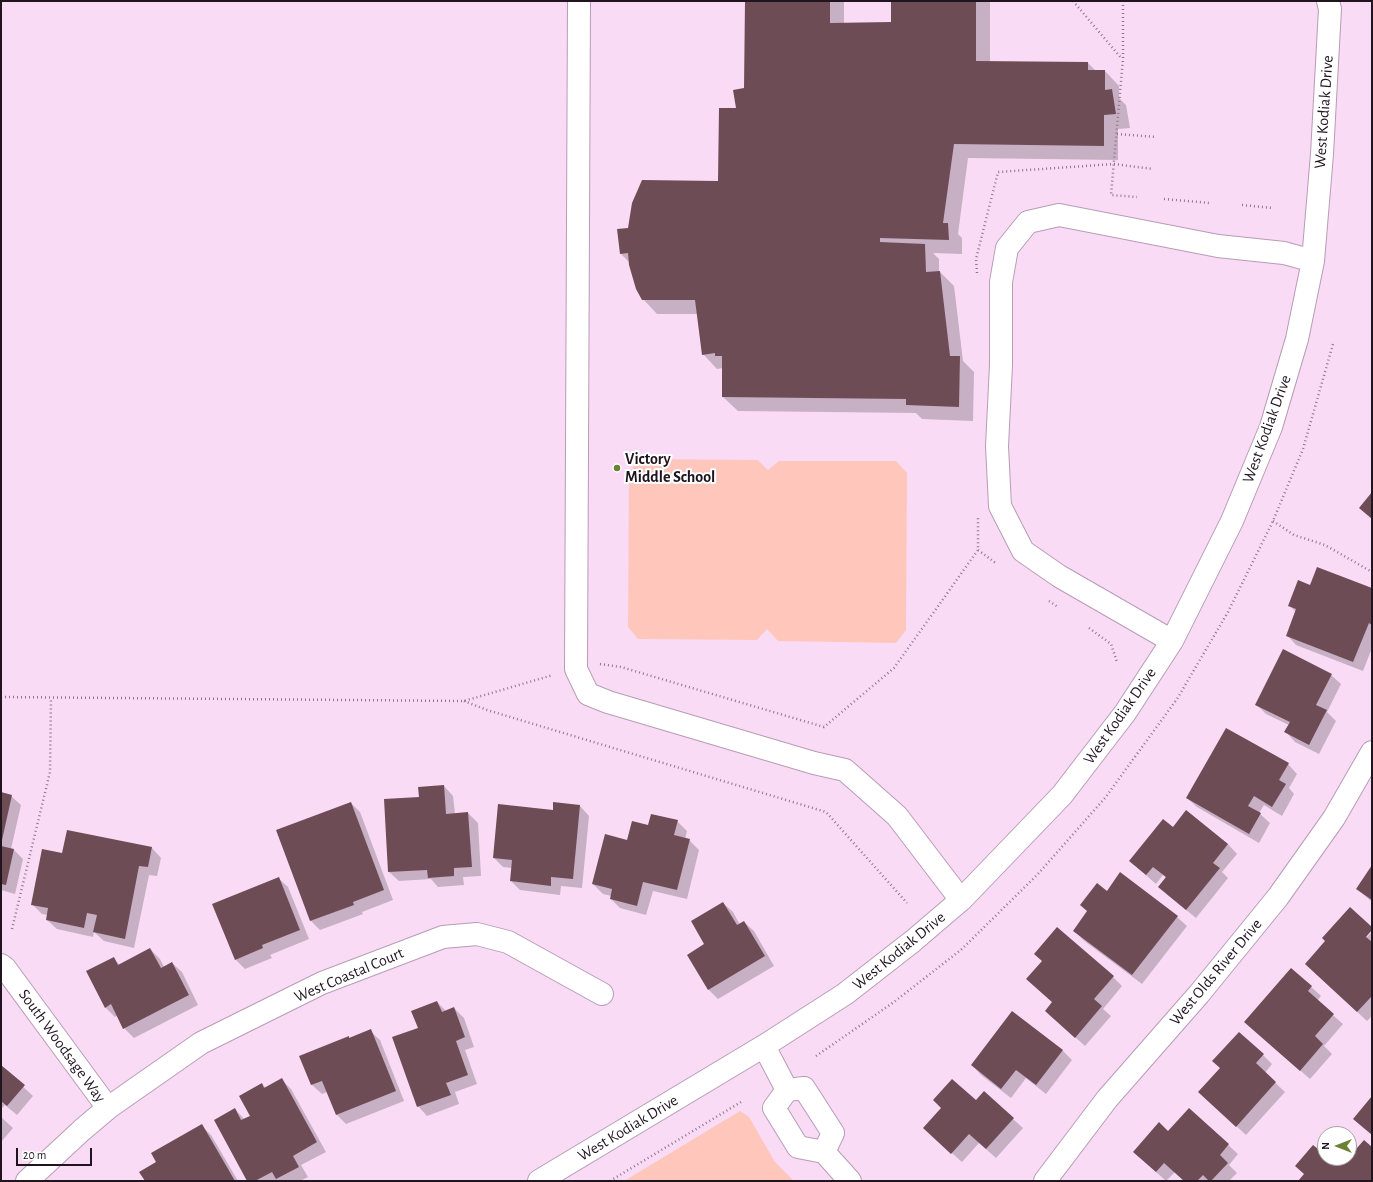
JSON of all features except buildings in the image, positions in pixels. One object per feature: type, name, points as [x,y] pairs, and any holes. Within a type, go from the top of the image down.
[{"type":"street","points":[[578,1],[576,669],[588,694],[608,702],[814,763],[845,770],[897,816],[961,900]]},
{"type":"street","name":"West Kodiak Drive","points":[[539,1181],[764,1046],[845,994],[913,941],[961,900],[1062,795],[1125,713],[1172,641],[1232,521],[1271,427],[1297,339],[1313,261],[1333,4]]},
{"type":"street","points":[[1172,641],[1059,576],[1024,551],[1000,506],[997,446],[1001,365],[1001,282],[1007,248],[1028,222],[1059,215],[1218,246],[1284,253],[1313,261]]},
{"type":"street","name":"West Olds River Drive","points":[[1045,1181],[1107,1099],[1199,994],[1278,897],[1334,818],[1372,752]]},
{"type":"street","name":"West Coastal Court","points":[[27,1181],[108,1108],[201,1044],[322,983],[443,937],[477,934],[508,942],[602,994]]},
{"type":"street","name":"South Woodsage Way","points":[[1,965],[5,968],[108,1108]]},
{"type":"street","points":[[764,1046],[787,1090]]},
{"type":"street","points":[[824,1152],[833,1133],[804,1088],[787,1090],[774,1108],[798,1147],[824,1152],[850,1181]]},
{"type":"path","points":[[1072,1],[1123,59]]},
{"type":"path","points":[[1123,1],[1123,59],[1111,195],[1136,197]]},
{"type":"path","points":[[1117,134],[1156,137]]},
{"type":"path","points":[[976,274],[976,259],[998,172],[1114,164],[1154,169]]},
{"type":"path","points":[[1164,199],[1210,203]]},
{"type":"path","points":[[1242,205],[1273,208]]},
{"type":"path","points":[[1,698],[464,701],[602,663],[621,667],[824,727],[894,668],[978,550],[978,510]]},
{"type":"path","points":[[1273,521],[1294,535],[1324,546],[1372,572]]},
{"type":"path","points":[[978,550],[997,564]]},
{"type":"path","points":[[1089,628],[1111,644],[1118,662]]},
{"type":"path","points":[[12,929],[50,772],[51,698]]},
{"type":"path","points":[[464,701],[502,714],[826,812],[907,903]]},
{"type":"path","points":[[610,1181],[742,1102]]},
{"type":"shaded area","points":[[642,459],[758,460],[768,470],[779,461],[896,461],[907,473],[906,630],[896,643],[778,641],[767,629],[757,640],[638,639],[628,627],[629,471]]},
{"type":"shaded area","points":[[740,1111],[749,1117],[775,1162],[794,1181],[624,1181]]},
{"type":"place","name":"Victory Middle School","points":[[617,468]]}]
